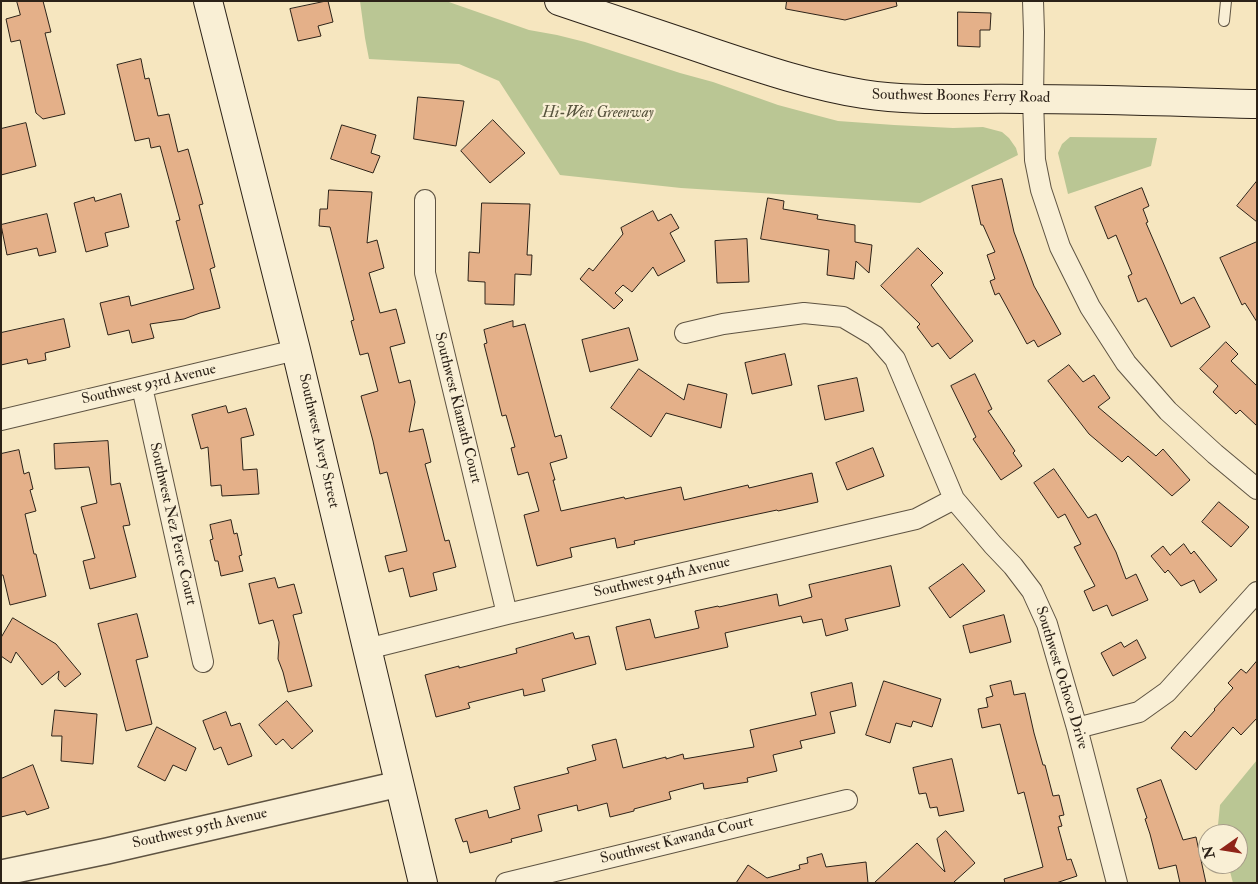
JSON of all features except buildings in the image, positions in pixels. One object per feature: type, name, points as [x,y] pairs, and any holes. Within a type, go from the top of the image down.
[{"type":"main road","name":"Southwest Avery Street","points":[[208,1],[296,350],[423,883]]},
{"type":"main road","name":"Southwest Boones Ferry Road","points":[[559,1],[754,66],[831,88],[865,94],[929,99],[1033,99],[1257,104]]},
{"type":"street","points":[[1032,1],[1035,160],[1041,190],[1060,247],[1090,307],[1126,363],[1168,411],[1257,489]]},
{"type":"street","name":"Southwest Klamath Court","points":[[425,200],[425,274],[507,614]]},
{"type":"street","name":"Southwest Ochoco Drive","points":[[686,333],[723,324],[804,313],[843,317],[875,336],[895,359],[954,499],[992,545],[1013,566],[1032,591],[1047,624],[1077,728],[1117,883]]},
{"type":"street","name":"Southwest 93rd Avenue","points":[[1,420],[296,350]]},
{"type":"street","name":"Southwest Nez Perce Court","points":[[142,387],[203,662]]},
{"type":"street","name":"Southwest 94th Avenue","points":[[367,649],[507,614],[916,519],[954,499]]},
{"type":"street","points":[[1077,728],[1139,712],[1167,692],[1257,592]]},
{"type":"street","name":"Southwest 95th Avenue","points":[[1,873],[399,784]]},
{"type":"street","name":"Southwest Kawanda Court","points":[[506,883],[847,800]]},
{"type":"lane","points":[[1224,21],[1226,1]]},
{"type":"green space","name":"Hi-West Greenway","points":[[360,1],[446,1],[529,30],[585,42],[713,82],[778,105],[838,121],[953,128],[983,127],[1002,132],[1016,148],[1018,155],[920,203],[681,188],[560,175],[499,81],[459,64],[369,59]]},
{"type":"green space","points":[[1070,137],[1157,138],[1151,166],[1068,194],[1058,153],[1062,144]]},
{"type":"green space","points":[[1257,760],[1257,883],[1233,883],[1231,874],[1248,874],[1248,824],[1218,824],[1220,805]]}]
